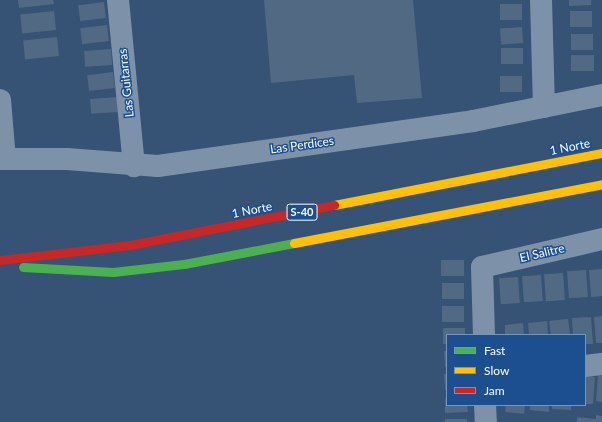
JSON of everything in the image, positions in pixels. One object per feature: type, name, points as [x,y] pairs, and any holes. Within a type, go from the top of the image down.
[{"type":"main road","name":"1 Norte","points":[[0,260],[130,245],[602,153]]},
{"type":"main road","name":"S-40","points":[[0,265],[77,272],[149,269],[602,184]]},
{"type":"street","name":"Las Guitarras","points":[[118,0],[134,166]]},
{"type":"street","points":[[541,0],[544,107]]},
{"type":"street","name":"Las Perdices","points":[[2,159],[67,159],[134,166],[473,121],[602,95]]},
{"type":"street","points":[[0,100],[2,159]]},
{"type":"street","name":"El Salitre","points":[[484,334],[482,267],[602,239]]},
{"type":"street","points":[[586,366],[602,364]]},
{"type":"street","points":[[486,406],[486,422]]},
{"type":"building","points":[[18,0],[53,0],[54,4],[19,8]]},
{"type":"building","points":[[264,0],[413,0],[422,98],[357,103],[354,75],[271,83]]},
{"type":"building","points":[[569,0],[591,0],[591,5],[569,6]]},
{"type":"building","points":[[104,2],[106,18],[80,21],[78,5]]},
{"type":"building","points":[[500,4],[522,4],[522,20],[500,20]]},
{"type":"building","points":[[54,11],[56,30],[22,33],[20,15]]},
{"type":"building","points":[[570,11],[592,11],[592,27],[570,27]]},
{"type":"building","points":[[107,25],[109,41],[82,44],[80,28]]},
{"type":"building","points":[[522,27],[523,43],[501,44],[500,29]]},
{"type":"building","points":[[571,34],[593,34],[593,50],[571,50]]},
{"type":"building","points":[[57,37],[59,56],[25,59],[23,41]]},
{"type":"building","points":[[501,48],[523,48],[523,64],[501,64]]},
{"type":"building","points":[[111,49],[112,65],[85,67],[84,51]]},
{"type":"building","points":[[571,55],[594,55],[594,71],[571,71]]},
{"type":"building","points":[[113,72],[115,88],[89,91],[87,75]]},
{"type":"building","points":[[500,76],[522,76],[522,92],[500,92]]},
{"type":"building","points":[[117,97],[118,112],[91,114],[90,99]]},
{"type":"building","points":[[441,260],[464,260],[464,276],[441,276]]},
{"type":"building","points":[[602,269],[602,296],[591,297],[589,270]]},
{"type":"building","points":[[586,270],[588,297],[569,298],[567,271]]},
{"type":"building","points":[[563,273],[565,300],[546,301],[544,274]]},
{"type":"building","points":[[541,275],[543,301],[524,302],[522,276]]},
{"type":"building","points":[[518,277],[520,303],[501,304],[499,278]]},
{"type":"building","points":[[442,283],[464,283],[464,299],[442,299]]},
{"type":"building","points":[[442,306],[464,306],[464,322],[442,322]]},
{"type":"building","points":[[602,316],[602,343],[596,343],[594,317]]},
{"type":"building","points":[[591,317],[593,344],[586,344],[586,334],[573,334],[572,318]]},
{"type":"building","points":[[568,319],[570,334],[551,334],[549,321]]},
{"type":"building","points":[[547,321],[548,334],[529,334],[528,323]]},
{"type":"building","points":[[523,323],[524,334],[505,334],[505,325]]},
{"type":"building","points":[[443,328],[465,328],[465,334],[446,334],[446,344],[443,344]]},
{"type":"building","points":[[444,351],[446,351],[446,367]]},
{"type":"building","points":[[444,374],[446,374],[446,390]]},
{"type":"building","points":[[598,374],[602,375],[602,402],[596,401]]},
{"type":"building","points":[[586,376],[595,377],[593,404],[586,404]]},
{"type":"building","points":[[445,397],[446,406],[467,406],[468,412],[445,413]]},
{"type":"building","points":[[506,406],[525,406],[524,414],[505,412]]},
{"type":"building","points":[[530,406],[549,406],[549,412],[530,410]]},
{"type":"building","points":[[552,406],[571,406],[571,410],[552,409]]},
{"type":"building","points":[[596,415],[602,416],[602,422],[577,422],[577,417],[596,419]]},
{"type":"building","points":[[445,419],[467,419],[467,422],[445,422]]},
{"type":"traffic: fast","points":[[23,267],[113,272],[184,264],[294,243]]},
{"type":"traffic: slow","points":[[334,205],[602,153]]},
{"type":"traffic: slow","points":[[294,243],[602,184]]},
{"type":"traffic: jam","points":[[0,260],[130,245],[334,205]]}]
